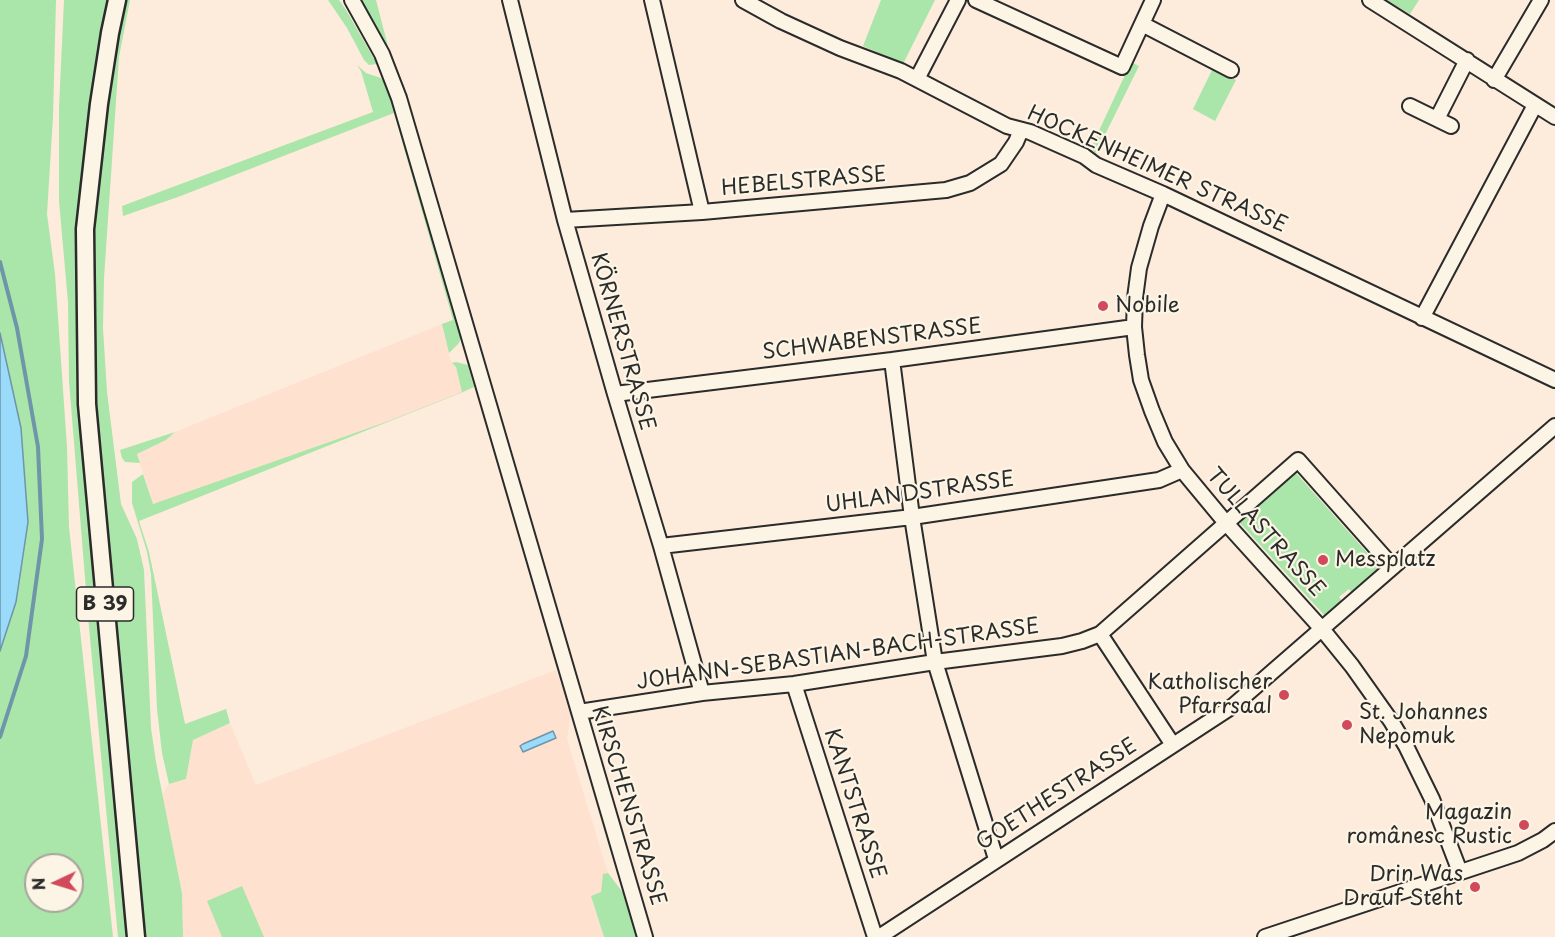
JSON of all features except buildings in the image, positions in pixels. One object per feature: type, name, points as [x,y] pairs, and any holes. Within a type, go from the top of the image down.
[{"type":"main road","name":"B 39","points":[[117,0],[99,104],[86,229],[87,405],[136,937]]},
{"type":"street","name":"KIRSCHENSTRASSE","points":[[352,0],[382,54],[399,98],[645,937]]},
{"type":"street","name":"KÖRNERSTRASSE","points":[[510,0],[565,220],[662,546],[702,693]]},
{"type":"street","points":[[652,0],[702,212]]},
{"type":"street","name":"HOCKENHEIMER STRASSE","points":[[743,0],[791,26],[917,79],[1007,126],[1073,151],[1096,165],[1339,276],[1422,318],[1555,380]]},
{"type":"street","points":[[917,79],[958,0]]},
{"type":"street","points":[[976,0],[1122,67],[1153,0]]},
{"type":"street","points":[[1370,0],[1555,117]]},
{"type":"street","points":[[1494,80],[1541,0]]},
{"type":"street","points":[[1142,24],[1231,70]]},
{"type":"street","points":[[1437,119],[1467,60]]},
{"type":"street","points":[[1422,318],[1535,105]]},
{"type":"street","points":[[1410,106],[1451,126]]},
{"type":"street","name":"HEBELSTRASSE","points":[[565,220],[702,212],[946,190],[970,183],[1001,164],[1021,130]]},
{"type":"street","name":"TULLASTRASSE","points":[[1163,194],[1139,268],[1134,327],[1141,380],[1165,442],[1182,470],[1226,523],[1322,629],[1372,694],[1406,746],[1432,799],[1460,872]]},
{"type":"street","name":"SCHWABENSTRASSE","points":[[615,394],[1134,327]]},
{"type":"street","points":[[892,360],[912,517],[935,662],[996,859]]},
{"type":"street","name":"GOETHESTRASSE","points":[[877,937],[1233,706],[1555,426]]},
{"type":"street","points":[[1173,745],[1100,634],[1298,460],[1393,567]]},
{"type":"street","name":"UHLANDSTRASSE","points":[[662,546],[912,517],[1159,480],[1182,470]]},
{"type":"street","name":"JOHANN-SEBASTIAN-BACH-STRASSE","points":[[579,712],[702,693],[794,684],[935,662],[1062,646],[1100,634]]},
{"type":"street","name":"KANTSTRASSE","points":[[794,684],[877,937]]},
{"type":"street","points":[[1265,937],[1530,848],[1555,831]]},
{"type":"shaded area","points":[[442,324],[450,358],[456,367],[463,392],[386,422],[153,504],[137,454],[166,440],[175,432]]},
{"type":"shaded area","points":[[556,670],[571,712],[567,739],[608,873],[603,875],[601,893],[591,896],[604,937],[183,937],[182,893],[162,795],[169,784],[186,779],[193,740],[230,723],[256,785]]},
{"type":"green space","points":[[0,0],[56,0],[53,117],[47,214],[55,274],[67,447],[69,527],[113,937],[0,937],[0,651],[16,602],[28,522],[21,428],[0,333]]},
{"type":"green space","points":[[64,0],[109,0],[87,131],[76,274],[77,338],[84,466],[128,937],[118,937],[69,381],[68,302],[59,201],[59,108]]},
{"type":"green space","points":[[125,0],[130,0],[119,57],[104,278],[103,328],[107,392],[121,504],[137,539],[144,570],[151,728],[182,893],[183,937],[143,937],[92,394],[92,230],[99,155],[119,23]]},
{"type":"green space","points":[[328,0],[339,0],[377,64],[369,65],[364,60],[347,28]]},
{"type":"green space","points":[[359,0],[376,0],[390,54],[369,16]]},
{"type":"green space","points":[[881,0],[935,0],[903,64],[863,46]]},
{"type":"green space","points":[[1386,0],[1419,0],[1410,14]]},
{"type":"green space","points":[[1131,62],[1139,66],[1096,153],[1090,150]]},
{"type":"green space","points":[[357,65],[366,73],[381,78],[386,84],[397,112],[461,337],[459,343],[449,353],[442,324],[453,320],[394,113],[123,216],[122,206],[373,112],[361,71]]},
{"type":"green space","points":[[1213,68],[1236,80],[1215,121],[1193,109]]},
{"type":"green space","points":[[452,363],[468,365],[474,387],[463,392],[139,521],[149,552],[185,724],[226,709],[230,723],[193,740],[186,779],[169,784],[162,753],[157,709],[151,574],[147,552],[132,503],[132,482],[143,474],[153,504],[386,422],[462,392],[456,367]]},
{"type":"green space","points":[[175,432],[166,440],[137,454],[140,463],[125,462],[122,458],[120,450]]},
{"type":"green space","points":[[1296,473],[1378,565],[1378,568],[1351,592],[1349,589],[1339,597],[1342,601],[1325,616],[1240,523]]},
{"type":"green space","points":[[608,873],[624,894],[638,937],[604,937],[591,896],[601,892],[603,874]]},
{"type":"green space","points":[[242,886],[264,937],[222,937],[207,901]]},
{"type":"water","points":[[0,333],[21,428],[28,522],[16,602],[0,651]]},
{"type":"water","points":[[553,731],[556,738],[523,752],[520,746]]},
{"type":"waterway","points":[[0,262],[17,328],[38,447],[42,539],[26,656],[0,737]]},
{"type":"place","name":"Nobile","points":[[1103,306]]},
{"type":"place","name":"Messplatz","points":[[1323,560]]},
{"type":"place","name":"Katholischer Pfarrsaal","points":[[1284,695]]},
{"type":"place","name":"St. Johannes Nepomuk","points":[[1347,725]]},
{"type":"place","name":"Magazin românesc Rustic","points":[[1524,825]]},
{"type":"place","name":"Drin Was Drauf Steht","points":[[1475,887]]}]
